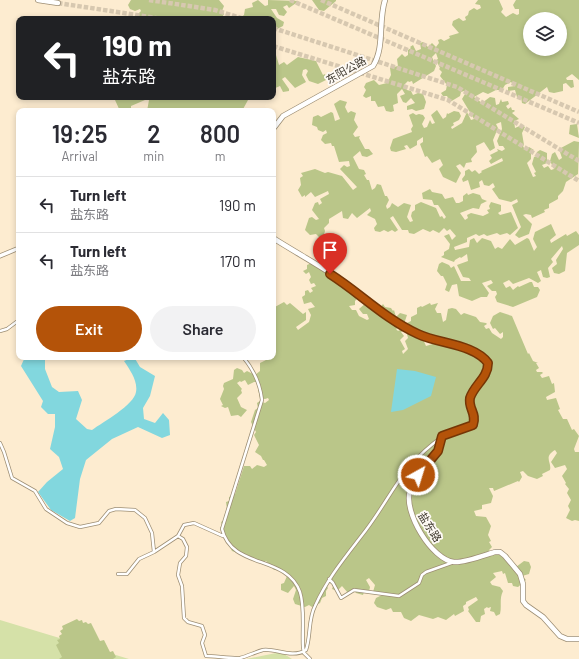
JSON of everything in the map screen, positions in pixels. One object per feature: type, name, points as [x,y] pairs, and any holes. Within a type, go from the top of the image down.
[{"type":"highway","points":[[38,0],[58,3]]},
{"type":"highway","name":"东阳公路","points":[[276,125],[283,116],[373,66],[379,56],[381,12],[385,0]]},
{"type":"highway","points":[[276,240],[341,281],[385,315],[410,330],[440,342],[474,351],[483,357],[488,363],[486,373],[472,393],[470,400],[475,418],[473,425],[442,436]]},
{"type":"highway","name":"盐东路","points":[[442,436],[438,451],[418,475],[409,492],[409,506],[414,520],[434,550],[443,558],[454,562]]},
{"type":"highway","points":[[454,562],[500,552],[506,556],[522,579],[522,594],[526,605],[543,617],[560,636],[566,639],[579,639]]},
{"type":"street","points":[[0,256],[16,249]]},
{"type":"street","points":[[0,331],[7,329],[16,322]]},
{"type":"street","points":[[223,536],[222,529],[262,400],[256,376],[245,360]]},
{"type":"street","points":[[178,536],[183,539],[187,547],[186,556],[180,563],[178,575],[182,586],[184,618],[188,622],[202,626],[205,635],[202,643],[206,656],[222,656],[238,659],[265,650],[278,655],[299,656],[304,653],[309,642],[314,607],[329,579],[415,459],[442,436]]},
{"type":"street","points":[[0,443],[12,478],[35,491],[46,509],[67,523],[80,527],[99,523],[109,511],[116,509],[135,510],[145,518],[152,532],[154,552]]},
{"type":"street","points":[[118,574],[127,574],[139,559],[154,552],[178,536],[184,525],[194,523],[223,536],[238,554],[277,568],[287,574],[294,582],[300,592],[302,605],[304,653],[310,659]]},
{"type":"street","points":[[329,579],[333,582],[342,598],[354,590],[399,596],[419,582],[422,575],[426,572],[454,562]]},
{"type":"green space","points":[[131,0],[219,0],[224,6],[222,11],[224,14],[223,16],[138,16],[141,11],[140,9],[135,11],[130,9],[128,5]]},
{"type":"green space","points":[[258,0],[265,6],[268,5],[268,0],[299,1],[289,8],[287,5],[283,7],[287,12],[284,16],[279,15],[276,9],[271,9],[276,16],[242,16],[245,9],[253,7],[252,3]]},
{"type":"green space","points":[[312,0],[336,1],[324,11],[319,10]]},
{"type":"green space","points":[[478,0],[499,0],[503,9],[501,12],[506,17],[513,13],[517,15],[519,14],[519,9],[515,9],[513,5],[516,0],[579,0],[579,80],[572,74],[566,78],[567,80],[573,80],[574,87],[571,88],[566,83],[563,84],[563,91],[554,93],[549,92],[547,87],[525,104],[522,103],[521,97],[517,97],[515,90],[508,91],[508,87],[515,86],[511,82],[505,85],[502,90],[496,90],[488,94],[483,92],[474,97],[482,103],[490,97],[495,98],[496,105],[499,104],[501,99],[502,102],[508,101],[509,104],[506,106],[508,109],[511,107],[512,110],[515,111],[512,113],[519,119],[514,121],[515,128],[522,125],[525,127],[522,133],[523,146],[525,150],[529,147],[534,150],[531,151],[531,159],[527,163],[533,177],[536,176],[534,173],[536,172],[532,164],[534,157],[537,156],[537,152],[540,150],[547,153],[547,163],[542,165],[544,168],[548,166],[551,170],[554,169],[550,161],[552,154],[555,152],[559,160],[562,158],[559,149],[574,141],[579,142],[578,174],[566,182],[563,191],[558,196],[558,199],[549,204],[549,208],[544,210],[545,212],[532,218],[531,215],[523,215],[532,224],[529,234],[519,238],[515,235],[521,227],[512,205],[518,202],[517,199],[511,202],[499,199],[492,189],[495,187],[493,183],[489,186],[484,185],[482,180],[479,182],[480,187],[471,190],[468,180],[463,182],[462,179],[465,175],[465,171],[469,169],[472,172],[475,170],[479,174],[482,172],[481,171],[503,161],[502,158],[491,164],[489,161],[492,158],[490,155],[498,151],[497,149],[502,151],[505,149],[503,146],[499,146],[497,141],[502,129],[501,122],[496,124],[498,128],[493,140],[495,148],[490,151],[484,142],[476,146],[477,152],[471,159],[472,162],[466,163],[464,168],[460,164],[456,166],[461,173],[456,183],[443,177],[439,169],[443,165],[440,159],[432,163],[427,156],[425,157],[420,144],[423,142],[423,137],[417,141],[417,145],[410,149],[407,145],[404,146],[406,149],[396,152],[391,151],[390,148],[393,139],[412,132],[411,129],[413,126],[409,115],[413,113],[416,115],[423,115],[425,118],[422,124],[424,128],[427,127],[430,120],[432,124],[435,123],[431,115],[437,110],[443,119],[446,117],[447,113],[448,114],[454,111],[459,112],[461,116],[459,120],[453,123],[454,125],[451,127],[452,129],[462,123],[467,112],[471,120],[474,119],[462,99],[465,94],[464,91],[461,92],[460,96],[450,102],[447,96],[443,96],[441,93],[446,90],[447,85],[440,76],[442,72],[439,69],[440,68],[436,60],[438,59],[436,53],[432,57],[436,66],[434,71],[413,84],[412,81],[408,81],[404,85],[413,95],[418,93],[423,94],[426,102],[424,109],[416,111],[412,109],[407,110],[407,106],[415,103],[411,98],[406,103],[403,102],[400,96],[405,94],[402,89],[397,94],[398,103],[393,105],[394,111],[391,112],[386,111],[384,106],[378,107],[375,101],[371,101],[371,96],[366,98],[363,96],[366,90],[364,87],[366,83],[374,80],[379,85],[387,83],[391,75],[390,68],[398,66],[397,59],[402,54],[405,57],[408,55],[408,50],[411,48],[410,47],[413,45],[416,51],[421,49],[420,43],[423,42],[428,47],[432,43],[436,47],[439,43],[438,40],[441,39],[444,41],[450,38],[449,36],[459,33],[452,25],[453,21],[459,18],[463,21],[466,20],[465,17],[468,15],[469,11],[474,8],[477,10],[481,8],[480,5],[475,4]]},
{"type":"green space","points":[[276,16],[284,22],[283,26],[277,29]]},
{"type":"green space","points":[[276,55],[279,65],[284,62],[287,65],[298,57],[316,61],[323,75],[325,74],[326,80],[318,84],[309,81],[306,75],[308,71],[306,69],[303,70],[302,75],[306,82],[295,88],[285,77],[282,79],[289,91],[283,92],[280,86],[276,88]]},
{"type":"green space","points":[[115,100],[145,100],[131,106],[131,108],[119,108]]},
{"type":"green space","points":[[149,100],[248,100],[244,108],[148,108]]},
{"type":"green space","points":[[340,100],[347,102],[345,107],[348,113],[351,111],[356,113],[354,120],[358,127],[353,134],[355,137],[360,136],[359,138],[365,149],[369,149],[373,154],[367,157],[362,156],[360,151],[353,157],[359,169],[364,170],[366,174],[364,175],[367,180],[369,180],[372,190],[377,184],[381,185],[385,196],[387,196],[389,200],[386,206],[387,209],[392,203],[398,207],[404,203],[411,205],[407,217],[410,222],[413,221],[411,216],[412,212],[415,210],[415,205],[421,202],[436,208],[440,217],[442,216],[444,219],[446,217],[438,205],[434,205],[432,200],[423,199],[422,193],[430,189],[432,192],[442,194],[445,199],[453,197],[456,203],[463,201],[463,196],[467,193],[468,195],[473,193],[480,195],[482,199],[487,201],[481,204],[479,209],[473,208],[460,213],[465,220],[468,218],[467,215],[471,213],[483,216],[489,213],[487,210],[490,209],[489,206],[491,202],[501,205],[501,211],[498,213],[500,215],[511,212],[518,228],[510,235],[507,233],[500,235],[497,233],[487,236],[484,234],[479,236],[476,234],[467,238],[467,242],[454,247],[455,250],[469,247],[470,240],[474,238],[477,243],[482,238],[491,241],[495,249],[498,247],[502,249],[510,239],[515,245],[527,238],[529,239],[534,251],[537,247],[533,239],[535,232],[551,224],[556,235],[550,240],[551,243],[566,234],[567,236],[576,231],[579,235],[579,245],[567,253],[565,271],[559,274],[554,273],[552,268],[557,264],[556,260],[563,249],[562,246],[551,259],[553,262],[548,268],[550,277],[543,277],[541,270],[537,272],[541,281],[538,283],[529,278],[513,284],[509,280],[503,283],[506,288],[510,286],[513,290],[518,286],[519,287],[532,282],[534,287],[538,287],[540,290],[537,297],[513,307],[497,302],[495,297],[497,294],[496,291],[492,291],[487,286],[493,283],[491,280],[482,283],[489,293],[487,297],[481,297],[472,301],[459,296],[457,284],[452,285],[449,292],[445,290],[447,284],[443,276],[441,276],[437,271],[439,264],[442,262],[449,265],[451,268],[454,266],[461,281],[471,281],[469,278],[463,277],[457,265],[468,261],[467,254],[454,262],[441,257],[444,255],[444,252],[449,249],[450,244],[444,236],[449,234],[452,240],[456,236],[450,229],[447,231],[444,228],[439,233],[433,230],[430,232],[423,229],[414,234],[409,233],[408,230],[402,230],[393,216],[390,218],[398,230],[395,232],[392,230],[388,232],[384,230],[380,232],[375,231],[374,228],[377,224],[375,219],[367,215],[371,211],[370,208],[357,218],[352,213],[348,219],[343,218],[342,211],[329,219],[329,223],[324,228],[325,231],[323,238],[321,239],[316,234],[310,235],[305,230],[309,218],[312,217],[316,220],[319,219],[312,210],[315,203],[318,202],[319,205],[322,203],[320,199],[329,194],[328,191],[315,197],[311,192],[305,197],[305,195],[302,197],[298,190],[301,185],[300,178],[303,176],[301,173],[315,169],[325,173],[328,172],[342,176],[353,190],[357,187],[340,169],[344,165],[347,167],[350,166],[349,161],[339,162],[334,146],[332,146],[331,143],[325,144],[321,140],[323,135],[327,133],[326,130],[323,132],[312,125],[313,117],[318,115],[321,117],[331,112],[333,113],[335,121],[340,119],[334,104]]},
{"type":"green space","points":[[577,124],[579,138],[569,134],[570,125]]},
{"type":"green space","points":[[314,262],[331,273],[335,280],[341,279],[350,284],[356,296],[359,297],[355,301],[355,305],[349,306],[352,310],[356,310],[359,316],[367,320],[369,319],[367,314],[363,314],[359,309],[367,302],[369,305],[377,303],[380,308],[383,304],[385,307],[391,308],[393,311],[394,310],[396,317],[400,313],[407,315],[404,324],[396,329],[398,331],[402,329],[403,331],[401,332],[404,336],[400,340],[405,349],[402,351],[403,354],[408,349],[405,341],[408,338],[407,334],[409,331],[422,337],[426,346],[436,343],[432,339],[428,341],[415,327],[408,326],[407,323],[411,321],[411,317],[417,314],[417,308],[421,306],[422,307],[430,303],[431,305],[438,303],[435,309],[437,313],[441,313],[443,322],[446,320],[448,309],[452,308],[456,309],[461,315],[464,313],[476,317],[480,322],[487,324],[484,326],[486,329],[489,328],[492,333],[501,339],[503,337],[503,332],[500,334],[495,328],[493,329],[490,323],[493,316],[500,312],[512,316],[528,354],[529,353],[533,361],[538,363],[536,363],[539,368],[536,370],[537,372],[543,373],[540,375],[542,378],[549,376],[552,384],[554,383],[555,392],[546,397],[547,400],[556,398],[560,409],[558,410],[563,419],[567,419],[572,430],[574,429],[579,436],[574,449],[575,452],[579,452],[579,521],[572,521],[566,518],[570,510],[568,506],[571,500],[567,493],[569,489],[562,476],[567,469],[565,465],[555,468],[551,462],[557,453],[555,450],[549,455],[550,470],[542,474],[543,476],[537,479],[528,476],[523,471],[520,472],[522,477],[519,482],[518,481],[494,491],[493,488],[489,488],[493,496],[491,503],[482,505],[482,509],[474,511],[476,516],[486,517],[491,526],[488,535],[491,541],[489,542],[492,547],[489,550],[491,553],[507,554],[516,567],[524,561],[529,562],[531,567],[529,574],[522,576],[526,580],[518,587],[513,586],[512,583],[508,583],[505,573],[503,574],[502,571],[493,573],[496,577],[490,582],[492,585],[500,587],[503,591],[501,597],[500,614],[496,616],[494,612],[490,611],[491,607],[487,607],[484,609],[485,614],[481,616],[480,622],[476,622],[468,611],[468,607],[478,600],[476,597],[466,602],[463,606],[464,611],[455,616],[454,614],[446,620],[438,617],[433,619],[419,615],[411,621],[404,618],[401,612],[393,612],[391,608],[386,610],[377,607],[374,603],[376,598],[382,595],[373,592],[375,585],[369,578],[366,580],[370,587],[369,592],[364,592],[363,595],[356,593],[354,590],[348,593],[342,586],[337,591],[332,589],[334,584],[329,583],[326,585],[328,588],[326,591],[326,596],[322,598],[320,603],[312,607],[309,605],[305,607],[295,604],[293,599],[296,590],[294,586],[288,593],[281,590],[281,584],[284,583],[287,576],[277,569],[274,570],[266,561],[263,563],[253,560],[246,554],[243,555],[232,551],[220,528],[222,525],[221,522],[225,520],[224,517],[227,509],[226,502],[229,501],[229,497],[235,494],[244,466],[250,466],[252,469],[257,465],[264,467],[267,465],[261,456],[255,452],[259,445],[254,435],[256,432],[251,422],[255,410],[258,408],[257,403],[260,401],[265,403],[269,400],[268,398],[260,398],[259,388],[256,382],[248,385],[245,380],[240,381],[237,383],[242,389],[242,393],[237,398],[241,407],[247,410],[241,417],[238,415],[231,416],[228,407],[225,408],[221,406],[223,405],[220,399],[224,389],[223,386],[224,383],[233,379],[234,370],[237,368],[242,370],[244,373],[247,371],[255,375],[260,371],[260,363],[266,360],[276,360],[276,306],[284,302],[287,305],[290,303],[303,314],[306,312],[306,320],[296,327],[298,330],[309,322],[311,315],[308,309],[315,307],[311,302],[304,304],[302,297],[305,295],[305,291],[308,290],[310,293],[313,291],[311,288],[316,286],[314,283],[311,284],[309,280],[311,277],[309,272],[306,274],[303,271],[307,269],[307,265]]},
{"type":"green space","points":[[77,619],[79,621],[82,620],[83,623],[91,623],[100,641],[104,640],[110,652],[113,651],[116,657],[113,659],[59,659],[62,657],[56,645],[59,643],[57,640],[60,639],[59,636],[62,634],[60,631],[63,629],[62,626]]},
{"type":"green space","points":[[0,620],[129,659],[0,659]]},
{"type":"green space","points":[[281,652],[292,659],[246,659]]},
{"type":"water","points":[[24,360],[45,360],[45,369],[52,387],[59,392],[78,391],[82,400],[76,419],[87,429],[92,430],[124,408],[134,397],[136,392],[136,384],[124,361],[136,360],[140,367],[155,376],[150,396],[143,408],[144,419],[155,423],[163,413],[169,420],[170,435],[162,438],[138,427],[112,439],[86,460],[80,479],[75,518],[70,521],[51,510],[38,492],[47,482],[63,469],[59,457],[50,449],[55,427],[55,414],[48,414],[41,407],[43,401],[21,366]]},
{"type":"water","points":[[397,369],[415,371],[436,377],[431,396],[403,410],[391,412]]},
{"type":"tunnel","points":[[149,0],[215,10],[234,16]]},
{"type":"tunnel","points":[[290,0],[579,123]]},
{"type":"tunnel","points":[[321,0],[579,112]]},
{"type":"tunnel","points":[[58,3],[143,16]]},
{"type":"tunnel","points":[[276,29],[457,87],[579,161]]},
{"type":"tunnel","points":[[276,47],[448,100],[579,181]]},
{"type":"route","points":[[330,274],[390,318],[417,334],[474,351],[483,357],[488,363],[486,373],[472,393],[470,400],[470,405],[475,418],[473,425],[464,430],[442,436],[438,451],[418,475]]}]
